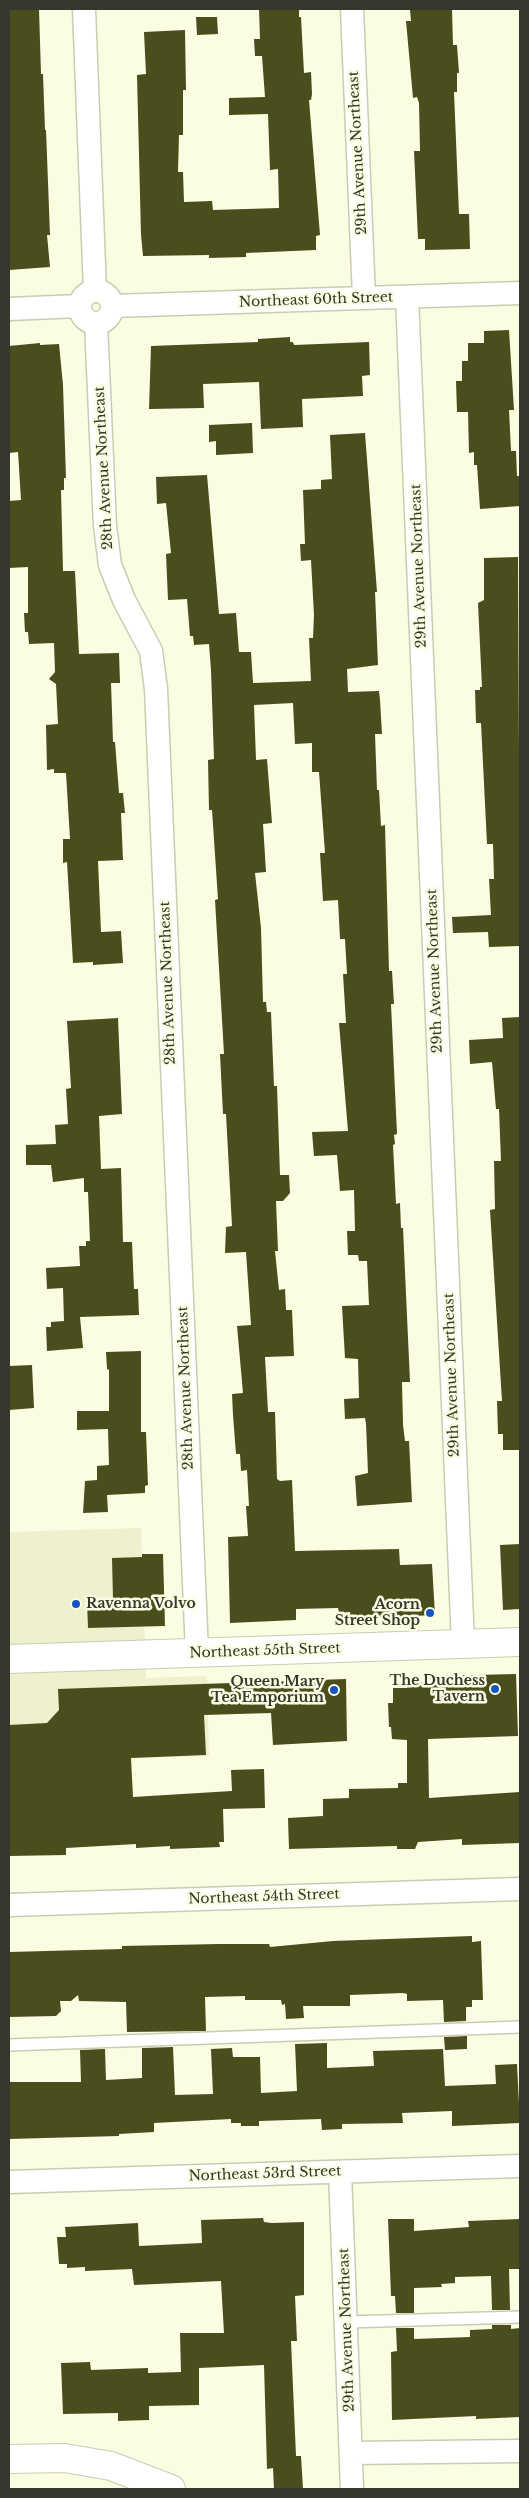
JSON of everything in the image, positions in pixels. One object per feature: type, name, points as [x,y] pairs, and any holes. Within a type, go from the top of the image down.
[{"type":"main road","name":"Northeast 55th Street","points":[[9,1659],[520,1642]]},
{"type":"main road","points":[[9,2459],[65,2458],[111,2466],[171,2489]]},
{"type":"street","points":[[84,9],[95,290]]},
{"type":"street","name":"29th Avenue Northeast","points":[[352,9],[364,298]]},
{"type":"street","points":[[95,290],[105,294],[112,306],[108,318],[96,323],[84,318],[80,306],[85,295],[95,290]]},
{"type":"street","name":"Northeast 60th Street","points":[[112,306],[520,293]]},
{"type":"street","name":"29th Avenue Northeast","points":[[407,297],[463,1644]]},
{"type":"street","points":[[9,309],[80,306]]},
{"type":"street","name":"28th Avenue Northeast","points":[[96,323],[106,526],[110,565],[150,651],[156,689],[197,1653]]},
{"type":"street","name":"Northeast 54th Street","points":[[9,1905],[520,1889]]},
{"type":"street","name":"Northeast 53rd Street","points":[[9,2182],[520,2166]]},
{"type":"street","name":"29th Avenue Northeast","points":[[340,2172],[348,2322],[352,2489]]},
{"type":"street","points":[[351,2453],[520,2450]]},
{"type":"lane","points":[[9,2045],[520,2027]]},
{"type":"lane","points":[[348,2322],[520,2317]]},
{"type":"shaded area","name":"Ravenna Volvo","points":[[141,1528],[146,1678],[207,1676],[209,1756],[9,1762],[9,1532]]},
{"type":"building","points":[[9,9],[39,9],[41,74],[43,74],[46,130],[50,235],[47,235],[50,267],[9,270]]},
{"type":"building","points":[[259,9],[299,9],[299,17],[301,17],[304,73],[311,72],[312,94],[311,100],[309,100],[320,235],[316,236],[316,250],[246,253],[246,257],[209,258],[209,255],[143,256],[137,75],[146,74],[144,32],[185,30],[186,90],[183,90],[183,135],[179,135],[178,172],[183,172],[184,202],[212,201],[213,210],[279,208],[278,169],[270,170],[268,114],[229,115],[229,98],[265,97],[262,56],[255,56],[254,39],[260,39]]},
{"type":"building","points":[[452,9],[453,45],[457,45],[459,73],[457,73],[457,92],[454,92],[459,214],[469,214],[470,249],[425,250],[425,239],[418,239],[414,151],[420,151],[419,103],[417,97],[413,98],[406,21],[411,21],[410,10]]},
{"type":"building","points":[[196,17],[217,17],[218,34],[197,35]]},
{"type":"building","points":[[509,330],[514,410],[509,410],[511,451],[516,451],[517,476],[520,476],[520,506],[480,509],[477,465],[474,465],[474,452],[469,453],[468,412],[457,412],[456,381],[462,381],[462,361],[468,361],[468,343],[484,343],[484,331]]},
{"type":"building","points":[[290,337],[290,342],[293,342],[294,345],[369,342],[370,375],[362,376],[363,396],[302,399],[303,427],[261,429],[259,382],[203,384],[204,408],[149,409],[151,346],[258,342],[258,339]]},
{"type":"building","points":[[40,343],[40,345],[59,344],[63,385],[66,478],[64,478],[64,490],[61,490],[63,571],[75,571],[79,654],[119,653],[120,683],[111,683],[113,742],[115,742],[119,793],[123,793],[125,813],[121,813],[123,860],[98,861],[101,932],[121,931],[123,963],[93,965],[93,962],[73,963],[67,862],[63,863],[63,839],[70,839],[66,773],[54,773],[54,769],[47,770],[46,725],[58,724],[56,684],[49,679],[55,672],[54,643],[29,644],[28,632],[25,632],[24,613],[28,613],[28,567],[9,568],[9,501],[21,500],[18,452],[9,453],[9,346]]},
{"type":"building","points":[[252,423],[253,453],[216,455],[216,441],[209,442],[209,425]]},
{"type":"building","points":[[365,433],[377,592],[375,592],[378,665],[347,669],[348,692],[379,691],[380,700],[382,734],[375,734],[377,790],[379,790],[381,826],[385,825],[389,971],[392,971],[394,1004],[391,1004],[397,1134],[394,1135],[395,1144],[393,1145],[396,1204],[400,1203],[401,1228],[403,1228],[410,1382],[402,1382],[403,1425],[405,1441],[409,1441],[412,1502],[357,1506],[355,1476],[368,1473],[366,1424],[365,1418],[345,1419],[344,1399],[359,1398],[358,1359],[345,1358],[342,1306],[369,1305],[367,1261],[359,1261],[358,1255],[348,1255],[347,1231],[355,1231],[354,1190],[340,1191],[337,1155],[314,1156],[312,1132],[348,1131],[339,1023],[346,1023],[343,974],[347,974],[345,939],[340,939],[338,900],[323,901],[320,853],[325,853],[319,772],[312,772],[312,743],[295,744],[293,703],[254,705],[256,760],[267,759],[272,823],[263,824],[266,872],[255,873],[261,928],[263,1002],[266,1002],[267,1012],[271,1012],[274,1086],[277,1086],[280,1175],[289,1175],[290,1193],[283,1201],[276,1201],[278,1251],[275,1251],[279,1290],[285,1289],[286,1310],[292,1310],[294,1356],[265,1357],[268,1412],[275,1412],[277,1479],[280,1481],[292,1480],[295,1551],[399,1549],[400,1565],[432,1564],[435,1615],[351,1619],[350,1612],[339,1613],[338,1608],[296,1609],[296,1620],[230,1623],[228,1537],[248,1536],[246,1506],[249,1506],[247,1470],[241,1471],[240,1454],[236,1454],[232,1394],[243,1393],[237,1326],[251,1325],[246,1252],[225,1253],[226,1227],[232,1226],[226,1114],[223,1114],[220,1054],[224,1054],[215,900],[218,899],[212,810],[209,810],[208,760],[214,759],[211,670],[209,644],[194,645],[193,636],[190,636],[187,599],[168,600],[166,554],[171,553],[166,503],[157,504],[156,477],[207,475],[219,614],[236,613],[239,652],[251,652],[253,683],[311,681],[309,638],[313,638],[314,615],[311,560],[301,561],[300,544],[305,544],[303,490],[321,489],[321,480],[332,479],[330,435]]},
{"type":"building","points":[[518,557],[520,946],[489,947],[488,932],[453,933],[452,917],[491,915],[489,879],[494,879],[493,844],[487,844],[481,723],[476,723],[475,690],[480,690],[480,687],[482,687],[478,603],[484,600],[484,558]]},
{"type":"building","points":[[520,1017],[520,1450],[503,1450],[503,1434],[498,1434],[497,1401],[502,1401],[490,1210],[495,1209],[494,1161],[501,1161],[499,1109],[496,1109],[492,1062],[470,1064],[469,1040],[503,1038],[502,1018]]},
{"type":"building","points":[[118,1018],[122,1114],[99,1116],[101,1169],[121,1168],[123,1242],[132,1242],[134,1289],[138,1289],[139,1315],[80,1317],[83,1348],[47,1351],[46,1327],[51,1327],[51,1322],[64,1321],[63,1288],[47,1289],[46,1268],[80,1266],[79,1246],[86,1246],[86,1241],[90,1241],[88,1192],[84,1192],[84,1178],[53,1182],[51,1165],[26,1165],[26,1145],[56,1144],[55,1125],[68,1124],[66,1089],[71,1088],[67,1021]]},
{"type":"building","points":[[141,1351],[141,1432],[146,1432],[148,1485],[145,1486],[145,1493],[107,1495],[108,1512],[83,1513],[85,1481],[97,1480],[97,1466],[109,1465],[108,1429],[77,1430],[77,1411],[109,1411],[109,1370],[107,1369],[106,1352]]},
{"type":"building","points":[[32,1365],[34,1408],[9,1410],[9,1366]]},
{"type":"building","points":[[520,1544],[520,1609],[503,1610],[500,1545]]},
{"type":"building","points":[[142,1554],[163,1554],[165,1626],[88,1628],[87,1600],[113,1599],[112,1558],[142,1557]]},
{"type":"building","points":[[516,1674],[518,1736],[428,1739],[429,1798],[520,1792],[520,1843],[462,1845],[462,1839],[418,1842],[415,1849],[397,1849],[397,1846],[289,1849],[288,1818],[323,1816],[323,1799],[349,1798],[349,1789],[398,1788],[398,1783],[407,1783],[407,1740],[392,1739],[391,1727],[389,1727],[388,1703],[393,1703],[393,1688],[407,1688],[407,1683],[433,1682],[433,1676]]},
{"type":"building","points":[[346,1679],[347,1741],[273,1745],[271,1713],[204,1715],[206,1755],[131,1758],[133,1797],[232,1791],[231,1770],[264,1769],[265,1808],[223,1809],[224,1842],[219,1842],[220,1847],[170,1849],[170,1846],[136,1848],[136,1844],[66,1848],[66,1855],[9,1856],[9,1725],[47,1723],[59,1710],[58,1689]]},
{"type":"building","points":[[472,1936],[472,1942],[481,1941],[483,2000],[472,2000],[472,2007],[466,2007],[466,2021],[444,2022],[443,2000],[407,2001],[407,1994],[403,1993],[350,1995],[350,2006],[303,2006],[304,2018],[286,2019],[285,2004],[282,2005],[281,2000],[245,2000],[245,1996],[205,1997],[206,2031],[127,2032],[126,2002],[79,2001],[78,1995],[71,2001],[60,2001],[61,2011],[56,2016],[9,2017],[9,1952],[122,1949],[122,1946],[219,1944],[269,1944],[270,1947],[333,1941]]},
{"type":"building","points":[[467,2036],[467,2049],[445,2050],[444,2037]]},
{"type":"building","points":[[327,2043],[327,2068],[374,2066],[373,2051],[443,2049],[445,2086],[496,2084],[495,2065],[517,2064],[520,2123],[452,2126],[452,2111],[402,2113],[403,2123],[342,2124],[342,2129],[322,2130],[321,2119],[259,2121],[259,2126],[241,2126],[241,2123],[231,2123],[231,2119],[154,2123],[154,2132],[119,2134],[119,2136],[9,2139],[9,2082],[81,2082],[80,2050],[105,2049],[106,2080],[142,2078],[142,2048],[173,2047],[175,2095],[213,2094],[211,2049],[232,2048],[233,2057],[260,2057],[261,2093],[297,2091],[295,2044]]},
{"type":"building","points":[[263,2218],[264,2222],[272,2223],[304,2222],[304,2295],[295,2296],[297,2341],[291,2341],[296,2456],[301,2456],[303,2489],[274,2489],[273,2468],[267,2469],[264,2365],[199,2368],[199,2405],[149,2406],[149,2420],[118,2421],[118,2413],[63,2414],[61,2363],[90,2362],[91,2370],[148,2368],[148,2373],[181,2372],[180,2333],[224,2333],[221,2281],[134,2285],[132,2269],[85,2271],[85,2267],[67,2268],[67,2264],[59,2264],[57,2237],[66,2237],[65,2227],[138,2223],[139,2246],[202,2243],[201,2220]]},
{"type":"building","points":[[388,2219],[414,2219],[414,2231],[469,2227],[468,2221],[520,2219],[520,2269],[509,2269],[510,2310],[492,2310],[491,2276],[455,2277],[455,2283],[441,2284],[442,2287],[414,2288],[414,2313],[396,2313],[395,2296],[391,2296]]},
{"type":"building","points":[[492,2325],[511,2325],[511,2329],[520,2328],[520,2417],[476,2419],[476,2416],[392,2420],[391,2352],[397,2351],[396,2328],[414,2328],[414,2339],[470,2337],[470,2330],[492,2329]]},
{"type":"place","name":"Ravenna Volvo","points":[[76,1604]]},
{"type":"place","name":"Acorn Street Shop","points":[[430,1613]]},
{"type":"place","name":"The Duchess Tavern","points":[[495,1689]]},
{"type":"place","name":"Queen Mary Tea Emporium","points":[[334,1690]]}]
